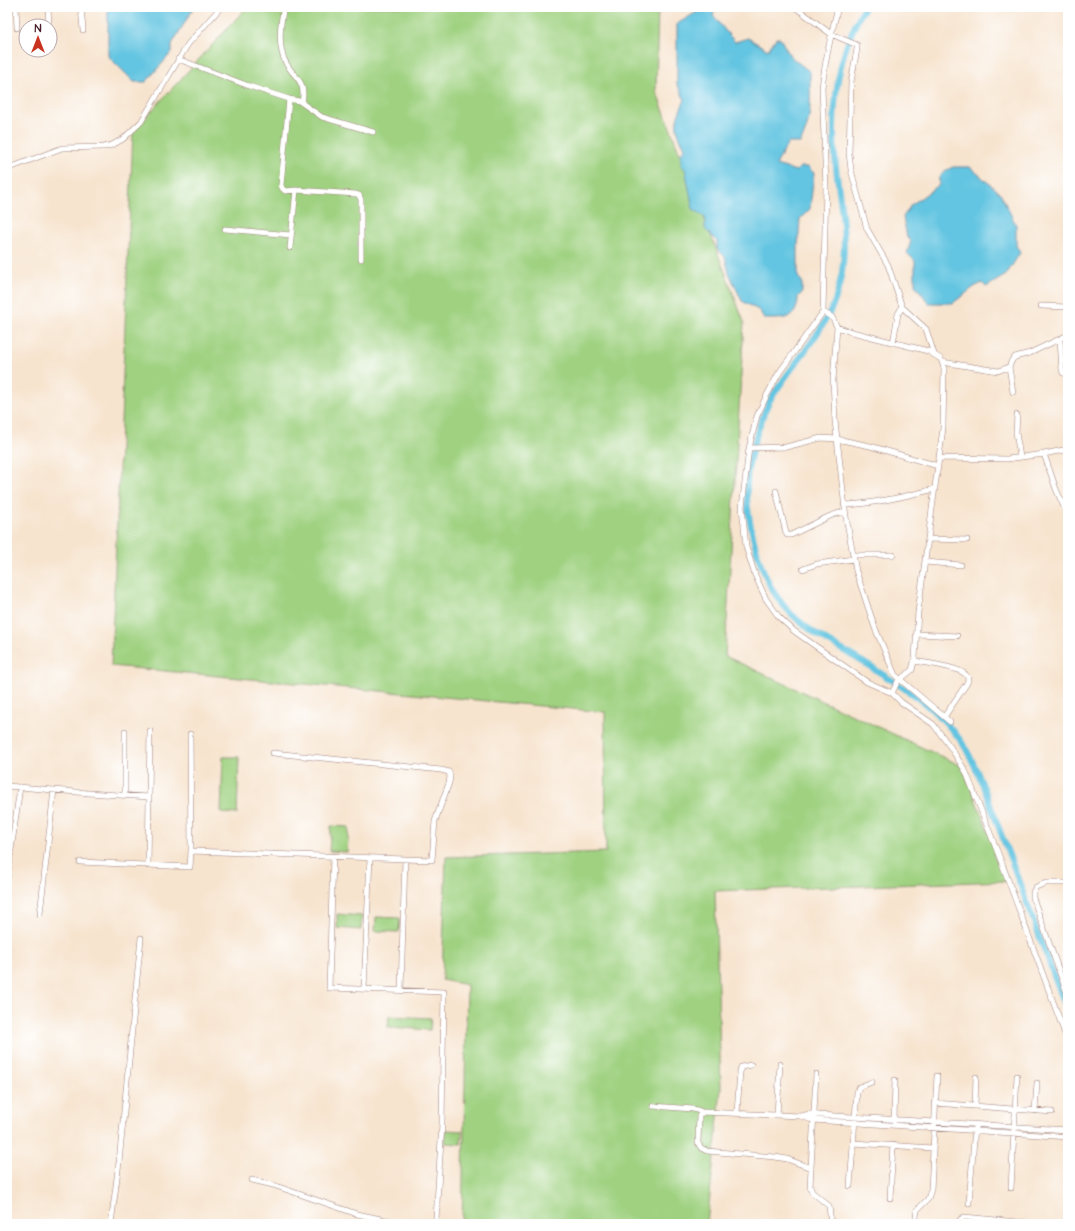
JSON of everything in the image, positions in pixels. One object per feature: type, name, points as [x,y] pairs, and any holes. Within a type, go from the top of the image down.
[{"type":"street","points":[[16,7],[17,28]]},
{"type":"street","points":[[48,7],[49,18]]},
{"type":"street","points":[[81,7],[83,30]]},
{"type":"street","points":[[7,169],[62,148],[104,147],[123,139],[140,122],[188,44],[221,7]]},
{"type":"street","points":[[284,7],[280,32],[281,50],[286,63],[302,85],[304,95],[302,103]]},
{"type":"street","points":[[796,7],[831,34],[851,43],[857,44],[858,49],[851,82],[849,153],[851,170],[867,229],[888,265],[902,307],[926,329],[934,354]]},
{"type":"street","points":[[838,7],[831,34],[822,88],[826,186],[827,314],[836,327],[928,351],[941,359],[944,368],[943,428],[918,612],[915,661],[912,670],[898,682],[892,693]]},
{"type":"street","points":[[178,59],[249,86],[298,101],[322,117],[374,132]]},
{"type":"street","points":[[289,99],[281,185],[282,188],[285,191],[296,190],[360,195],[361,259]]},
{"type":"street","points":[[290,248],[296,190]]},
{"type":"street","points":[[224,229],[291,235]]},
{"type":"street","points":[[1041,306],[1068,307]]},
{"type":"street","points":[[893,342],[898,314],[902,307]]},
{"type":"street","points":[[827,314],[779,373],[757,416],[742,507],[746,547],[755,575],[766,599],[779,617],[794,631],[867,682],[892,693],[901,702],[932,724],[951,748],[966,772],[1001,860],[1068,1042]]},
{"type":"street","points":[[836,327],[833,380],[837,439],[844,505],[856,571],[874,628],[898,682],[950,722]]},
{"type":"street","points":[[1013,392],[1009,367],[1012,360],[1015,357],[1030,353],[1068,335]]},
{"type":"street","points":[[1060,339],[1062,370],[1063,373],[1068,374]]},
{"type":"street","points":[[942,362],[998,371],[1009,367]]},
{"type":"street","points":[[1017,415],[1016,433],[1020,457]]},
{"type":"street","points":[[752,448],[786,447],[821,438],[837,439],[870,446],[938,466]]},
{"type":"street","points":[[939,458],[998,460],[1044,454],[1068,449]]},
{"type":"street","points":[[1044,454],[1056,489],[1068,516]]},
{"type":"street","points":[[844,505],[878,502],[935,489]]},
{"type":"street","points":[[776,491],[787,535],[791,535],[830,516],[845,511]]},
{"type":"street","points":[[928,539],[967,540]]},
{"type":"street","points":[[803,569],[817,564],[853,557],[893,555]]},
{"type":"street","points":[[925,562],[961,565]]},
{"type":"street","points":[[917,634],[957,636]]},
{"type":"street","points":[[915,661],[949,668],[965,673],[967,676],[967,684],[944,717]]},
{"type":"street","points":[[125,731],[125,796]]},
{"type":"street","points":[[148,866],[150,731]]},
{"type":"street","points":[[80,862],[190,867],[190,734]]},
{"type":"street","points":[[191,851],[432,860],[435,821],[449,783],[449,772],[273,753]]},
{"type":"street","points":[[7,786],[149,797]]},
{"type":"street","points":[[7,879],[20,787]]},
{"type":"street","points":[[40,914],[54,790]]},
{"type":"street","points":[[333,856],[329,988],[444,992],[442,1124],[436,1219]]},
{"type":"street","points":[[364,989],[370,858]]},
{"type":"street","points":[[401,990],[406,858]]},
{"type":"street","points":[[1068,883],[1039,885],[1034,889],[1033,898],[1068,996]]},
{"type":"street","points":[[111,1224],[120,1154],[141,938]]},
{"type":"street","points":[[776,1115],[780,1064]]},
{"type":"street","points":[[737,1113],[741,1067],[751,1065]]},
{"type":"street","points":[[816,1074],[810,1187],[812,1192],[829,1206],[831,1224]]},
{"type":"street","points":[[915,1224],[917,1210],[928,1199],[931,1189],[937,1076]]},
{"type":"street","points":[[1011,1188],[1017,1076]]},
{"type":"street","points":[[975,1106],[976,1077]]},
{"type":"street","points":[[894,1126],[895,1080]]},
{"type":"street","points":[[850,1186],[857,1092],[859,1087],[872,1082]]},
{"type":"street","points":[[1035,1111],[1037,1083]]},
{"type":"street","points":[[935,1103],[1052,1112]]},
{"type":"street","points":[[653,1106],[693,1109],[700,1111],[701,1113],[708,1111],[800,1116],[894,1126],[975,1130],[1068,1130]]},
{"type":"street","points":[[701,1113],[699,1116],[698,1143],[701,1148],[706,1151],[775,1157],[787,1159],[811,1168]]},
{"type":"street","points":[[813,1117],[856,1116],[976,1124],[1068,1137]]},
{"type":"street","points":[[969,1203],[976,1124]]},
{"type":"street","points":[[853,1143],[933,1148]]},
{"type":"street","points":[[890,1198],[893,1145]]},
{"type":"street","points":[[252,1180],[273,1185],[357,1214],[405,1224]]},
{"type":"street","points":[[958,1224],[964,1217],[1038,1224]]},
{"type":"green space","points":[[247,7],[658,7],[656,91],[744,322],[725,656],[962,766],[1008,881],[715,891],[721,1089],[707,1224],[462,1224],[467,985],[442,980],[446,857],[606,852],[605,712],[111,666],[133,131]]},
{"type":"green space","points":[[223,757],[239,757],[237,814],[221,813]]},
{"type":"green space","points":[[331,826],[349,827],[347,852],[329,851]]},
{"type":"green space","points":[[337,914],[362,916],[361,930],[337,928]]},
{"type":"green space","points":[[376,917],[400,918],[399,932],[375,931]]},
{"type":"green space","points":[[389,1016],[431,1018],[430,1030],[388,1027]]},
{"type":"green space","points":[[446,1130],[462,1131],[461,1144],[445,1143]]},
{"type":"water","points":[[108,7],[194,7],[172,44],[172,52],[146,82],[134,82],[108,56]]},
{"type":"water","points":[[697,7],[716,7],[713,16],[735,42],[748,38],[768,50],[776,38],[780,38],[790,56],[810,72],[810,108],[804,135],[800,143],[788,143],[776,165],[796,171],[800,167],[808,167],[814,173],[810,209],[800,219],[798,277],[802,281],[802,293],[798,297],[795,311],[788,317],[764,319],[760,311],[742,301],[729,273],[725,257],[717,249],[717,241],[705,229],[705,217],[693,209],[685,169],[681,165],[681,153],[685,148],[677,129],[677,119],[685,100],[677,84],[677,24],[697,12]]},
{"type":"water","points":[[953,167],[970,167],[1000,193],[1016,225],[1016,245],[1020,253],[1006,275],[986,287],[982,283],[974,287],[953,303],[929,303],[915,285],[915,261],[907,253],[911,241],[907,237],[903,217],[911,205],[939,185],[939,177],[945,171]]},
{"type":"waterway","points":[[865,7],[847,46],[841,67],[835,111],[835,154],[844,236],[840,284],[828,316],[812,341],[785,377],[766,408],[750,457],[747,482],[748,512],[754,541],[765,576],[779,600],[792,615],[816,634],[906,689],[943,720],[959,738],[971,759],[984,788],[1068,1013]]}]
